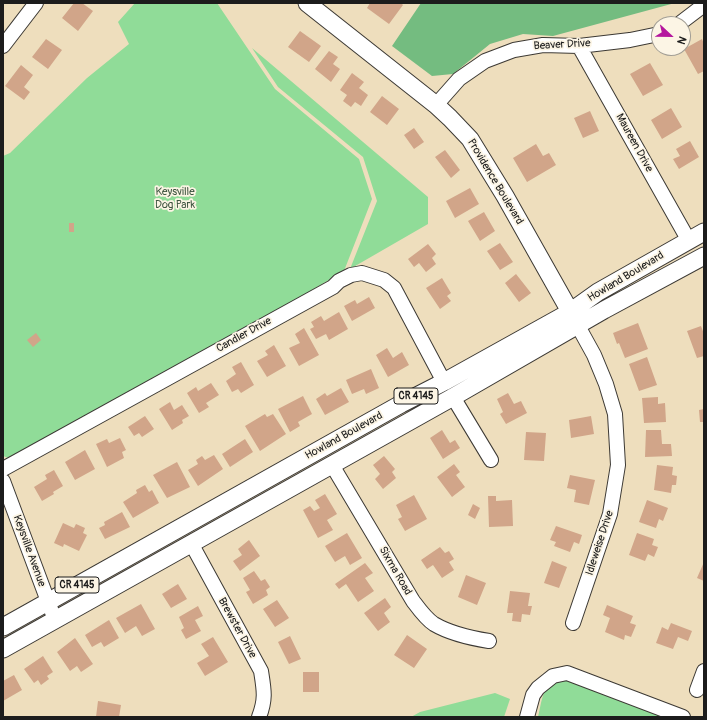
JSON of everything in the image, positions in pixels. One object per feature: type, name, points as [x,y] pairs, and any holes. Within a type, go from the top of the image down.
[{"type":"main road","name":"Providence Boulevard","points":[[307,3],[436,105],[470,139],[505,196],[574,319]]},
{"type":"main road","name":"Howland Boulevard","points":[[3,649],[454,397],[574,319],[598,292],[704,232]]},
{"type":"main road","name":"Howland Boulevard","points":[[3,627],[401,404],[574,319],[604,310],[702,261]]},
{"type":"street","points":[[3,46],[36,3]]},
{"type":"street","points":[[690,16],[704,5]]},
{"type":"street","name":"Beaver Drive","points":[[436,105],[459,79],[485,61],[514,50],[543,45],[579,46],[630,40],[651,36]]},
{"type":"street","name":"Maureen Drive","points":[[579,46],[689,240]]},
{"type":"street","name":"Candler Drive","points":[[3,469],[333,288],[339,281],[352,275],[362,273],[384,280],[394,288],[444,382]]},
{"type":"street","name":"Idleweise Drive","points":[[572,623],[610,514],[618,466],[615,414],[606,384],[594,355],[574,319]]},
{"type":"street","points":[[454,397],[491,460]]},
{"type":"street","name":"Sixma Road","points":[[332,465],[412,601],[424,615],[434,624],[455,633],[489,641]]},
{"type":"street","name":"Keysville Avenue","points":[[3,481],[55,620]]},
{"type":"street","name":"Brewster Drive","points":[[191,543],[261,671],[265,691],[263,707],[259,717]]},
{"type":"street","points":[[697,690],[704,671]]},
{"type":"street","points":[[527,717],[533,695],[538,688],[553,676],[567,673],[683,717]]},
{"type":"green space","name":"Keysville Dog Park","points":[[135,3],[217,3],[275,89],[359,159],[372,199],[344,271],[292,302],[11,459],[3,456],[3,156],[10,153],[87,78],[129,44],[118,22]]},
{"type":"green space","points":[[421,3],[675,3],[553,36],[523,34],[490,44],[453,74],[432,76],[392,46]]},
{"type":"green space","points":[[252,48],[428,197],[428,224],[350,269],[377,201],[363,157],[278,87]]},
{"type":"green space","points":[[567,678],[669,717],[538,717],[545,691],[553,683]]},
{"type":"green space","points":[[495,693],[510,699],[504,717],[411,717],[420,712]]},
{"type":"building","points":[[74,3],[82,3],[93,11],[78,31],[62,18]]},
{"type":"building","points":[[370,3],[401,3],[403,5],[389,24],[367,8]]},
{"type":"building","points":[[300,31],[321,46],[309,62],[288,47]]},
{"type":"building","points":[[46,39],[62,50],[48,69],[32,57]]},
{"type":"building","points":[[702,39],[704,44],[704,71],[698,74],[688,56],[691,56],[691,45]]},
{"type":"building","points":[[329,51],[338,57],[333,64],[340,69],[331,82],[315,69]]},
{"type":"building","points":[[650,63],[663,85],[643,96],[630,74]]},
{"type":"building","points":[[21,65],[33,75],[24,87],[30,92],[24,100],[5,86]]},
{"type":"building","points":[[352,73],[364,82],[359,88],[368,95],[361,106],[355,102],[351,107],[343,101],[347,95],[340,90]]},
{"type":"building","points":[[382,96],[399,109],[387,125],[370,112]]},
{"type":"building","points":[[671,108],[682,127],[662,139],[651,120]]},
{"type":"building","points":[[590,111],[599,131],[583,138],[574,118]]},
{"type":"building","points":[[414,128],[424,142],[414,149],[404,135]]},
{"type":"building","points":[[690,141],[699,157],[679,169],[673,159],[680,156],[676,149]]},
{"type":"building","points":[[536,144],[543,156],[549,153],[556,165],[527,182],[513,158]]},
{"type":"building","points":[[445,150],[460,170],[451,178],[435,157]]},
{"type":"building","points":[[470,188],[479,204],[455,218],[446,201]]},
{"type":"building","points":[[484,212],[495,231],[480,241],[468,221]]},
{"type":"building","points":[[69,223],[74,223],[74,232],[69,232]]},
{"type":"building","points":[[500,243],[513,262],[500,270],[487,251]]},
{"type":"building","points":[[428,244],[436,254],[432,258],[436,264],[426,272],[419,263],[414,267],[408,259]]},
{"type":"building","points":[[516,274],[531,293],[519,302],[505,283]]},
{"type":"building","points":[[442,278],[451,293],[447,296],[451,301],[440,309],[426,288]]},
{"type":"building","points":[[369,297],[375,308],[352,321],[344,306],[355,300],[357,304]]},
{"type":"building","points":[[339,312],[348,329],[329,340],[326,334],[316,339],[310,329],[314,327],[311,322],[321,316],[324,321]]},
{"type":"building","points":[[638,323],[648,349],[625,358],[613,333]]},
{"type":"building","points":[[701,326],[704,334],[704,356],[697,358],[687,331]]},
{"type":"building","points":[[304,328],[319,355],[299,366],[289,348],[300,343],[295,334]]},
{"type":"building","points":[[36,333],[41,340],[33,347],[27,340]]},
{"type":"building","points":[[274,345],[286,366],[267,377],[257,361],[268,355],[265,351]]},
{"type":"building","points":[[387,348],[393,358],[402,352],[409,365],[388,377],[376,355]]},
{"type":"building","points":[[647,357],[657,385],[639,391],[629,364]]},
{"type":"building","points":[[241,362],[254,385],[241,393],[238,389],[232,392],[226,381],[236,374],[232,367]]},
{"type":"building","points":[[371,369],[379,388],[366,394],[364,389],[352,394],[346,380]]},
{"type":"building","points":[[211,383],[219,395],[206,403],[209,407],[199,413],[187,393],[196,387],[198,391]]},
{"type":"building","points":[[341,388],[349,402],[325,415],[316,399],[325,393],[327,396]]},
{"type":"building","points":[[508,393],[514,404],[521,401],[527,413],[506,424],[500,414],[503,412],[497,399]]},
{"type":"building","points":[[303,396],[312,414],[298,422],[300,426],[290,432],[278,409]]},
{"type":"building","points":[[658,397],[658,404],[665,403],[666,422],[644,423],[642,398]]},
{"type":"building","points":[[170,402],[174,410],[182,405],[189,416],[182,420],[183,423],[172,430],[159,409]]},
{"type":"building","points":[[704,409],[704,422],[700,422],[699,410]]},
{"type":"building","points":[[265,414],[267,417],[273,414],[286,434],[260,451],[245,426]]},
{"type":"building","points":[[145,416],[154,429],[142,437],[139,433],[134,436],[128,427]]},
{"type":"building","points":[[591,416],[594,434],[571,438],[569,420]]},
{"type":"building","points":[[442,430],[450,443],[455,440],[460,448],[443,459],[430,438]]},
{"type":"building","points":[[646,430],[661,430],[662,444],[671,444],[672,456],[645,457]]},
{"type":"building","points":[[526,432],[546,433],[544,461],[524,460]]},
{"type":"building","points":[[120,438],[126,450],[122,452],[124,458],[107,467],[96,444],[107,439],[109,443]]},
{"type":"building","points":[[245,439],[253,452],[230,467],[222,454]]},
{"type":"building","points":[[85,450],[95,469],[75,480],[65,462]]},
{"type":"building","points":[[214,455],[223,469],[198,486],[188,470],[198,464],[196,460],[202,456],[205,460]]},
{"type":"building","points":[[384,456],[395,469],[392,472],[396,478],[383,489],[375,479],[380,474],[373,465]]},
{"type":"building","points":[[177,462],[190,487],[167,498],[153,475]]},
{"type":"building","points":[[454,464],[460,472],[456,475],[465,487],[452,497],[437,477]]},
{"type":"building","points":[[657,465],[673,467],[672,475],[677,476],[676,485],[672,485],[671,493],[654,490]]},
{"type":"building","points":[[54,470],[63,486],[53,492],[54,494],[42,501],[34,487],[47,479],[45,475]]},
{"type":"building","points":[[570,475],[595,480],[589,505],[574,502],[576,490],[567,488]]},
{"type":"building","points":[[145,485],[149,492],[152,490],[159,503],[133,518],[123,502],[137,493],[136,490]]},
{"type":"building","points":[[325,494],[337,514],[327,520],[333,530],[318,538],[303,510],[310,506],[314,511],[320,508],[315,500]]},
{"type":"building","points":[[414,495],[427,519],[405,531],[398,519],[402,517],[396,505]]},
{"type":"building","points":[[488,496],[496,496],[496,501],[512,500],[513,526],[489,527]]},
{"type":"building","points":[[647,500],[668,508],[663,521],[659,519],[656,528],[639,522]]},
{"type":"building","points":[[473,504],[480,508],[475,519],[468,515]]},
{"type":"building","points":[[122,512],[130,527],[105,539],[99,528],[105,525],[104,522]]},
{"type":"building","points":[[63,523],[74,528],[76,524],[85,528],[83,533],[87,535],[79,551],[64,544],[63,547],[54,543]]},
{"type":"building","points":[[556,526],[582,535],[579,544],[574,542],[570,552],[554,546],[556,542],[550,540]]},
{"type":"building","points":[[347,533],[362,558],[350,565],[345,556],[335,562],[325,546]]},
{"type":"building","points":[[637,533],[654,539],[652,545],[658,547],[654,557],[648,554],[645,561],[629,555]]},
{"type":"building","points":[[249,540],[260,556],[240,571],[233,561],[242,555],[238,549]]},
{"type":"building","points":[[440,547],[445,553],[449,551],[454,559],[449,562],[454,570],[442,578],[433,565],[427,569],[421,560]]},
{"type":"building","points":[[552,561],[567,567],[559,588],[544,583]]},
{"type":"building","points":[[704,562],[704,581],[697,578]]},
{"type":"building","points":[[365,563],[373,573],[365,578],[374,591],[358,602],[346,584],[339,589],[335,584]]},
{"type":"building","points":[[254,571],[261,581],[265,579],[270,587],[266,590],[268,595],[253,604],[246,592],[250,590],[243,578]]},
{"type":"building","points":[[466,575],[486,583],[477,605],[458,597]]},
{"type":"building","points":[[178,584],[187,599],[171,608],[162,594]]},
{"type":"building","points":[[510,591],[530,593],[528,606],[532,606],[530,615],[522,614],[521,622],[512,621],[513,613],[507,613]]},
{"type":"building","points":[[385,598],[391,607],[384,613],[390,622],[378,631],[364,613]]},
{"type":"building","points":[[277,600],[289,618],[275,627],[263,609]]},
{"type":"building","points":[[141,604],[155,629],[142,636],[136,626],[125,633],[116,618]]},
{"type":"building","points":[[607,605],[633,616],[630,623],[636,625],[631,637],[625,635],[624,640],[605,632],[610,618],[603,615]]},
{"type":"building","points":[[198,606],[203,616],[195,620],[201,631],[186,639],[181,630],[184,628],[179,617]]},
{"type":"building","points":[[109,620],[119,638],[104,647],[101,642],[92,647],[85,635]]},
{"type":"building","points":[[671,623],[692,631],[688,641],[678,637],[673,649],[656,643],[662,627],[668,630]]},
{"type":"building","points":[[407,635],[427,649],[414,668],[394,655]]},
{"type":"building","points":[[290,636],[301,659],[289,664],[278,642]]},
{"type":"building","points":[[213,637],[228,662],[205,676],[197,663],[209,656],[201,644]]},
{"type":"building","points":[[75,638],[93,664],[81,672],[77,666],[70,671],[57,652]]},
{"type":"building","points":[[43,656],[53,672],[47,676],[49,679],[41,685],[38,680],[34,683],[24,669]]},
{"type":"building","points":[[303,672],[319,672],[319,692],[303,692]]},
{"type":"building","points":[[14,675],[22,690],[3,701],[3,681]]},
{"type":"building","points":[[98,701],[121,705],[119,717],[96,717]]}]
